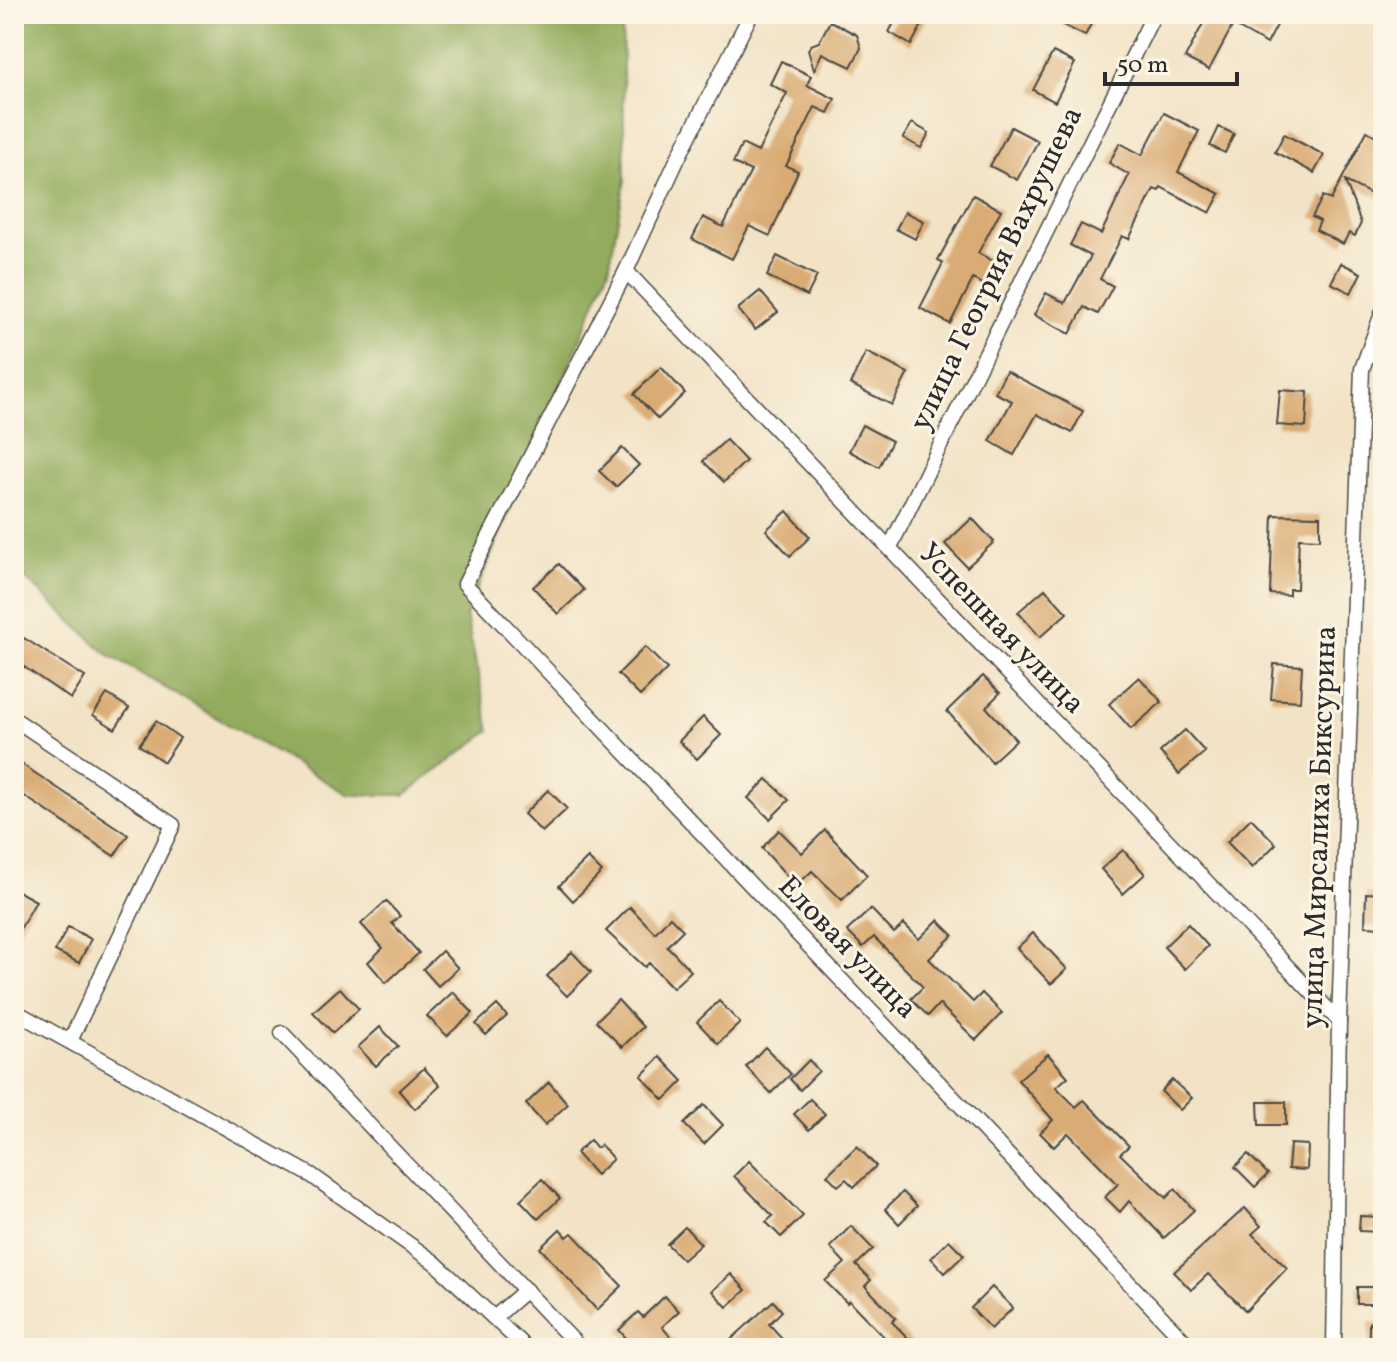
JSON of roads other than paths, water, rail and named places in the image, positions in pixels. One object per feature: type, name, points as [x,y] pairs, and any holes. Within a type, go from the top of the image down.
[{"type":"street","points":[[626,271],[678,158],[751,14]]},
{"type":"street","name":"улица Геогрия Вахрушева","points":[[889,549],[1154,14]]},
{"type":"street","name":"Успешная улица","points":[[626,271],[1339,1021]]},
{"type":"street","name":"Еловая улица","points":[[626,271],[465,584],[1191,1348]]},
{"type":"street","name":"улица Мирсалиха Биксурина","points":[[1334,1348],[1339,1021],[1362,369],[1383,311]]},
{"type":"street","points":[[14,719],[173,825],[70,1041]]},
{"type":"street","points":[[14,1011],[311,1175],[434,1262],[526,1348]]},
{"type":"street","points":[[282,1033],[580,1348]]},
{"type":"street","points":[[494,1318],[526,1290]]}]
